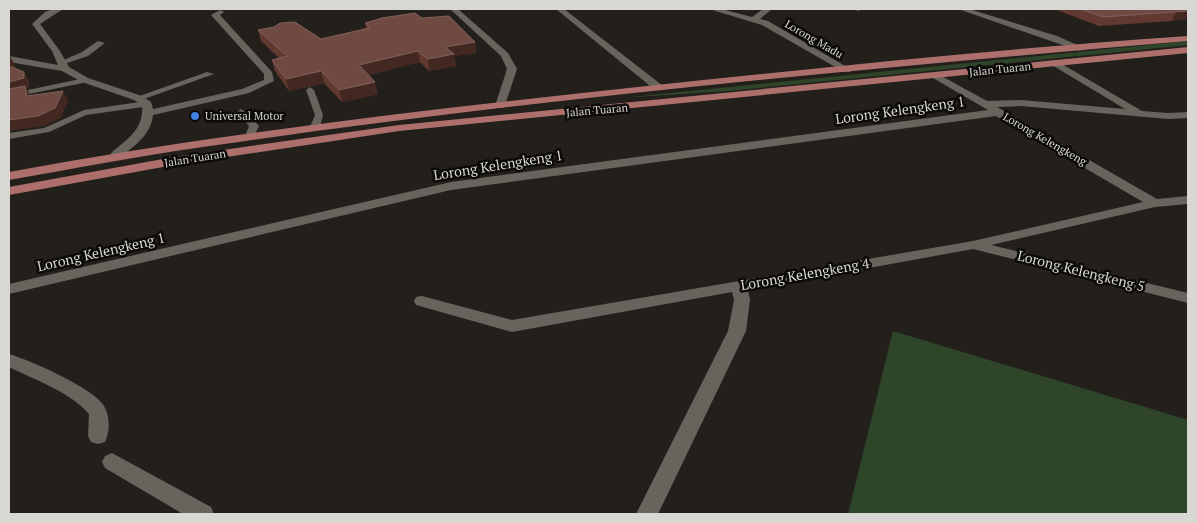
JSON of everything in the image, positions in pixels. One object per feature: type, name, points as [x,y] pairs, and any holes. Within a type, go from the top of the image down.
[{"type":"main road","name":"Jalan Tuaran","points":[[9,176],[116,155],[315,127],[659,88],[1188,38]]},
{"type":"main road","name":"Jalan Tuaran","points":[[9,191],[183,159],[363,133],[1188,50]]},
{"type":"main road","points":[[622,92],[614,95],[614,97],[628,100],[702,93],[717,98]]},
{"type":"street","points":[[59,9],[48,14],[36,24],[56,51],[63,66]]},
{"type":"street","points":[[454,9],[505,55],[512,69],[500,106]]},
{"type":"street","points":[[560,9],[659,88]]},
{"type":"street","name":"Lorong Madu","points":[[713,9],[764,23],[846,70]]},
{"type":"street","points":[[755,19],[768,9]]},
{"type":"street","points":[[962,9],[1080,48]]},
{"type":"street","points":[[9,59],[63,66],[85,80],[145,105],[245,91],[269,81],[269,74],[215,15],[220,12]]},
{"type":"street","points":[[1055,63],[1141,114]]},
{"type":"street","name":"Lorong Kelengkeng","points":[[936,76],[988,104],[1155,203]]},
{"type":"street","points":[[988,104],[1021,103],[1141,114],[1188,116]]},
{"type":"street","points":[[116,155],[146,128],[145,105]]},
{"type":"street","name":"Lorong Kelengkeng 1","points":[[9,289],[451,186],[999,112]]},
{"type":"street","name":"Lorong Kelengkeng 4","points":[[422,301],[512,326],[973,245],[1155,203],[1188,200]]},
{"type":"street","name":"Lorong Kelengkeng 5","points":[[973,245],[1188,298]]},
{"type":"street","points":[[647,514],[737,331],[742,300],[739,286]]},
{"type":"street","points":[[9,360],[71,390],[95,406],[98,413],[98,436]]},
{"type":"street","points":[[112,462],[203,514]]},
{"type":"lane","points":[[854,9],[859,9]]},
{"type":"lane","points":[[63,66],[101,43]]},
{"type":"lane","points":[[9,136],[46,130],[84,113],[145,105],[210,74]]},
{"type":"lane","points":[[9,96],[85,80]]},
{"type":"lane","points":[[310,90],[319,115],[315,127]]},
{"type":"lane","points":[[241,112],[247,116],[254,126],[250,136]]},
{"type":"green space","points":[[1188,41],[1188,45],[728,91],[621,98]]},
{"type":"green space","points":[[893,331],[1188,420],[1188,514],[848,514]]},
{"type":"building","points":[[1080,9],[1188,9],[1188,11],[1103,17]]},
{"type":"building","points":[[415,13],[422,18],[449,16],[475,42],[445,47],[454,54],[428,59],[418,51],[359,65],[375,82],[339,90],[321,71],[286,79],[272,60],[287,56],[258,30],[274,27],[280,23],[295,22],[321,39],[370,28],[365,23],[382,18]]},
{"type":"building","points":[[9,66],[24,72],[24,78],[9,82]]},
{"type":"building","points":[[25,86],[27,96],[63,91],[55,108],[38,116],[9,120],[9,89]]},
{"type":"place","name":"Universal Motor","points":[[195,116]]}]
